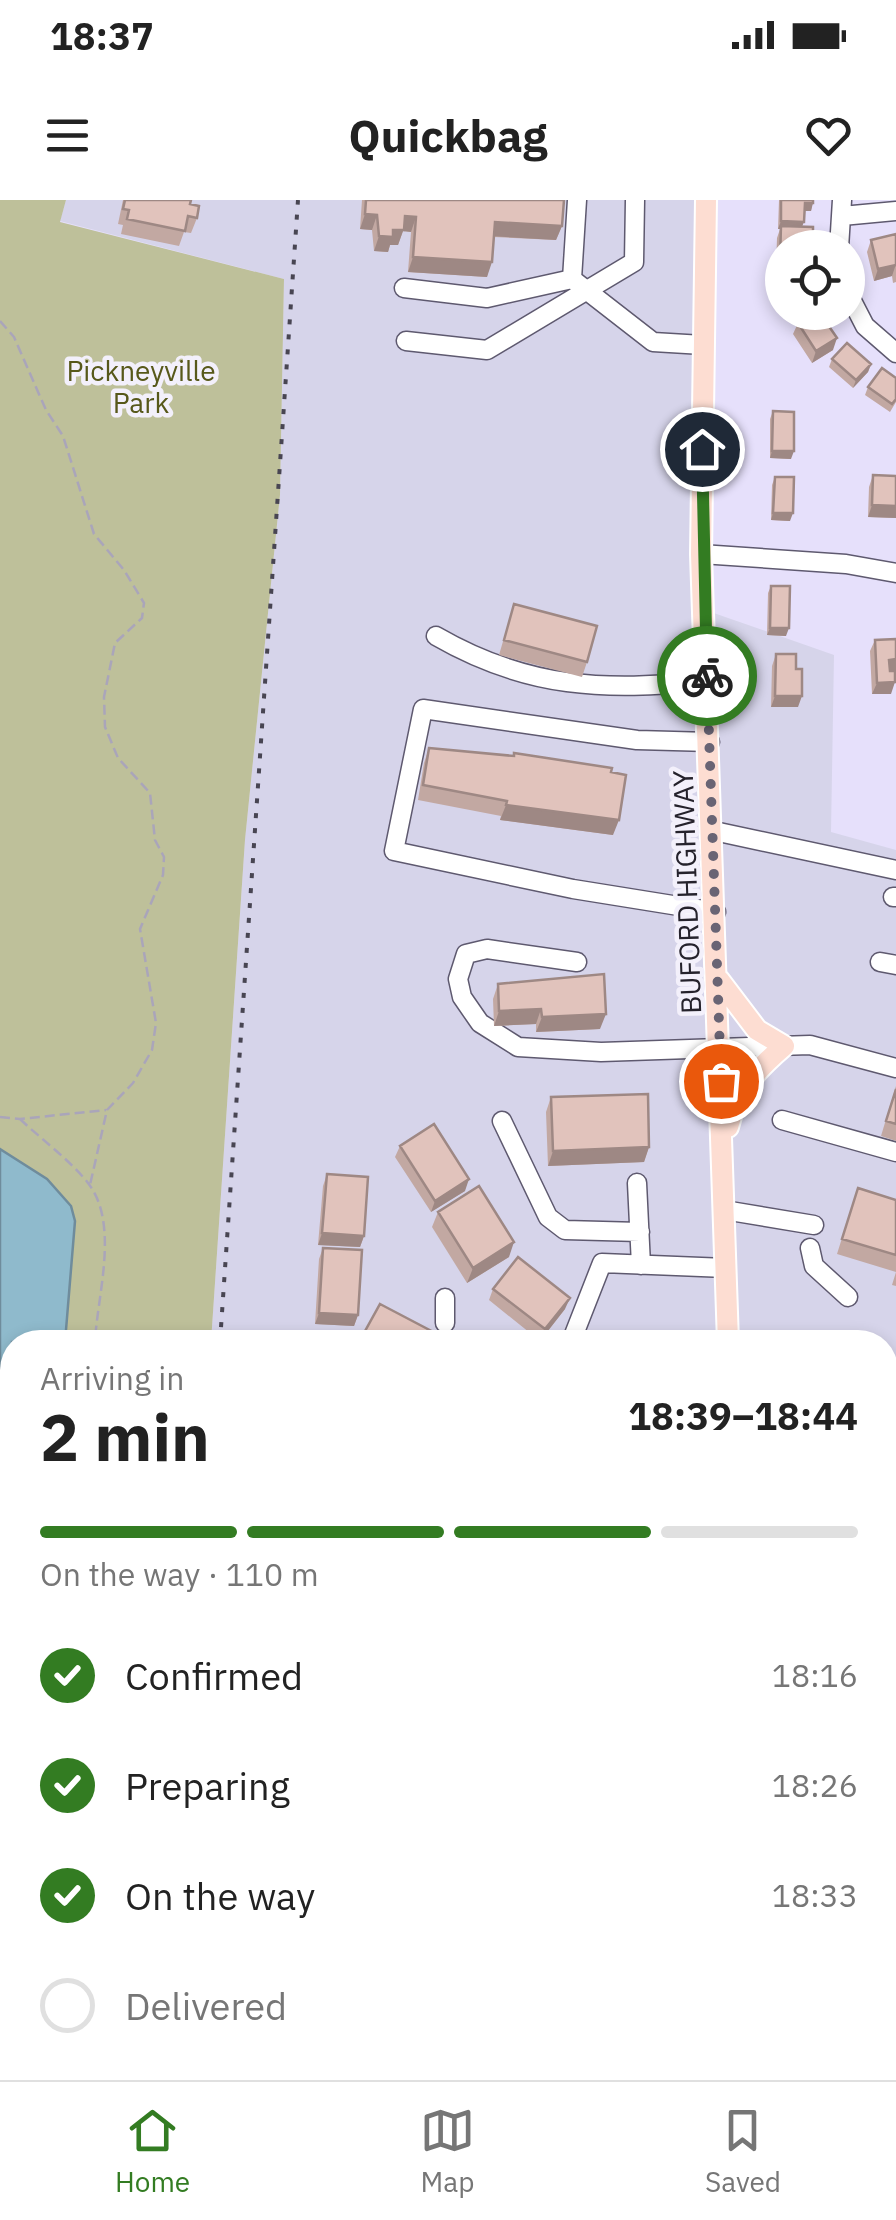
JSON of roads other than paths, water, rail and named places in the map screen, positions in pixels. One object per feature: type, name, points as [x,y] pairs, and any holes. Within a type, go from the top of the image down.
[{"type":"main road","name":"BUFORD HIGHWAY","points":[[706,200],[701,554],[714,831],[728,1330]]},
{"type":"main road","points":[[718,978],[756,1030],[784,1046],[753,1072],[734,1104],[722,1149]]},
{"type":"street","points":[[572,279],[577,200]]},
{"type":"street","points":[[406,341],[487,350],[588,291],[634,262],[634,200]]},
{"type":"street","points":[[842,208],[896,212]]},
{"type":"street","points":[[404,288],[487,298],[572,279],[653,342],[703,344]]},
{"type":"street","points":[[865,324],[896,353]]},
{"type":"street","points":[[701,554],[846,564],[896,573]]},
{"type":"street","points":[[436,636],[468,654],[560,684],[648,687],[707,682]]},
{"type":"street","points":[[710,742],[637,740],[422,708],[394,851],[573,889],[716,912]]},
{"type":"street","points":[[714,831],[896,870]]},
{"type":"street","points":[[578,962],[487,949],[466,954],[458,979],[462,998],[480,1023],[518,1047],[601,1052],[810,1045],[896,1068]]},
{"type":"street","points":[[502,1120],[548,1218],[565,1230],[640,1232]]},
{"type":"street","points":[[782,1120],[896,1152]]},
{"type":"street","points":[[638,1183],[641,1265]]},
{"type":"street","points":[[724,1210],[814,1224]]},
{"type":"street","points":[[810,1248],[814,1266],[848,1297]]},
{"type":"street","points":[[576,1330],[602,1263],[726,1268]]},
{"type":"street","points":[[445,1298],[445,1323]]},
{"type":"railway","points":[[221,1330],[298,200]]},
{"type":"park label","name":"Pickneyville Park","points":[[141,387]]}]
